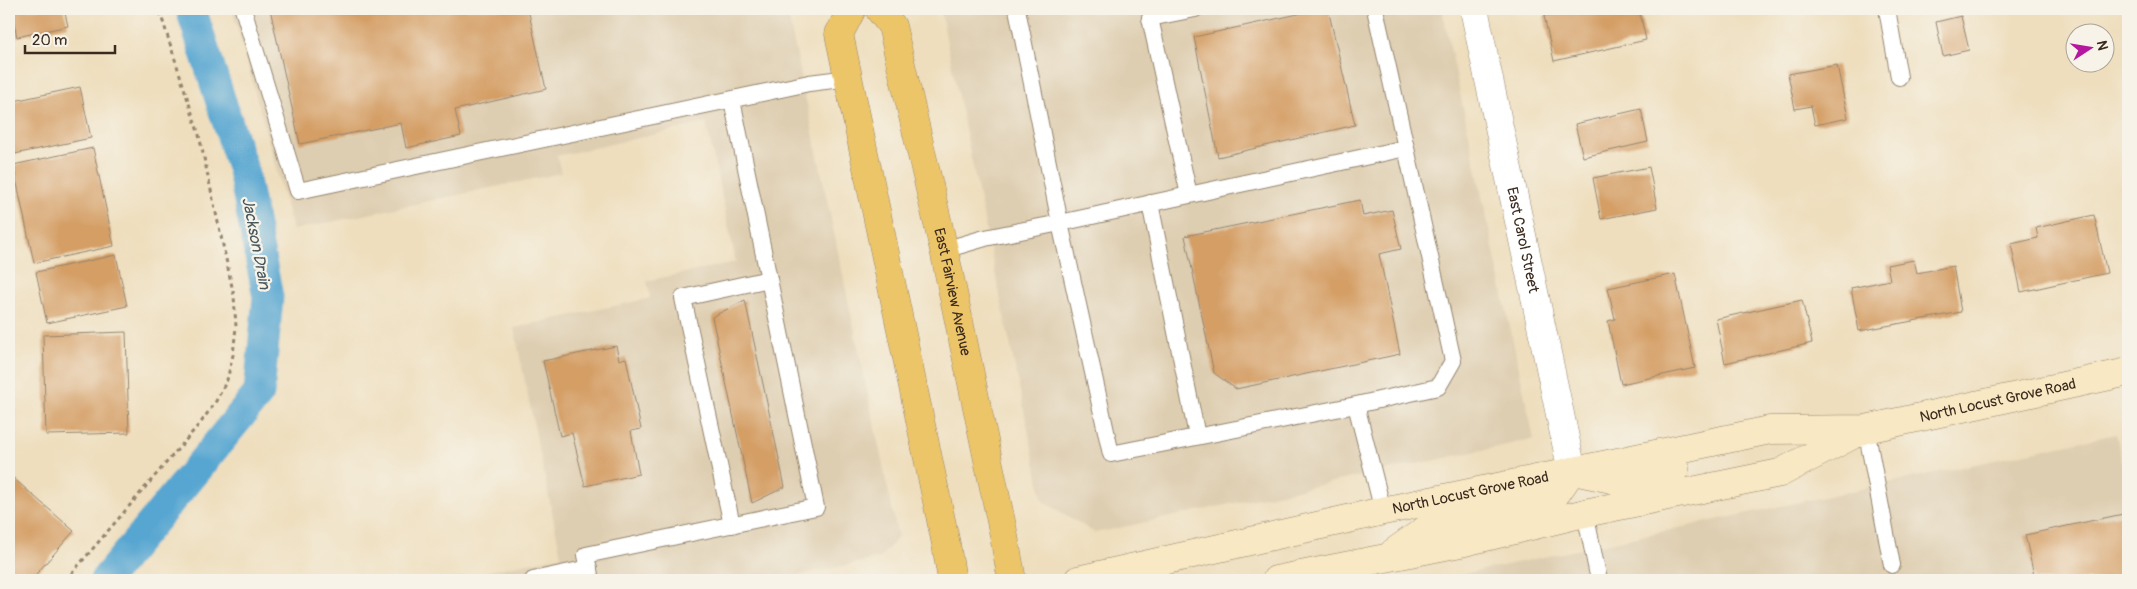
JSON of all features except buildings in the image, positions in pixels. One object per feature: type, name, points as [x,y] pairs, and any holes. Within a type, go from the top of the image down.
[{"type":"main road","points":[[852,9],[839,34],[952,580]]},
{"type":"main road","name":"East Fairview Avenue","points":[[880,9],[892,26],[944,250],[1012,580]]},
{"type":"main road","name":"North Locust Grove Road","points":[[1078,580],[1383,511],[1770,430],[1866,429],[2128,372]]},
{"type":"main road","name":"North Locust Grove Road","points":[[1276,580],[1466,542],[1585,513],[1780,473],[1866,429]]},
{"type":"main road","points":[[1387,557],[1431,526],[1553,498],[1572,471],[1621,481],[1757,452],[1780,473]]},
{"type":"street","name":"East Carol Street","points":[[1474,9],[1572,471]]},
{"type":"lane","points":[[242,9],[298,192],[809,83],[849,78]]},
{"type":"lane","points":[[1017,9],[1060,222],[1111,454],[1438,387],[1453,361],[1375,9]]},
{"type":"lane","points":[[1189,195],[1148,14],[1194,9]]},
{"type":"lane","points":[[1887,9],[1899,77]]},
{"type":"lane","points":[[533,580],[590,574],[586,555],[816,507],[732,100]]},
{"type":"lane","points":[[944,250],[985,238],[1406,148]]},
{"type":"lane","points":[[1150,203],[1197,436]]},
{"type":"lane","points":[[732,524],[684,298],[769,279]]},
{"type":"lane","points":[[1356,405],[1383,511]]},
{"type":"lane","points":[[1866,429],[1892,565]]},
{"type":"lane","points":[[1585,513],[1600,580]]},
{"type":"path","points":[[66,580],[202,421],[216,401],[227,380],[233,355],[236,327],[234,296],[199,135],[159,9]]},
{"type":"shaded area","points":[[232,9],[787,9],[898,537],[880,558],[777,580],[448,580],[561,556],[514,328],[650,298],[647,281],[736,262],[706,123],[557,156],[561,173],[293,230]]},
{"type":"shaded area","points":[[940,9],[1442,9],[1534,439],[1095,533],[1043,501]]},
{"type":"shaded area","points":[[2116,434],[2128,488],[2128,580],[1437,580]]},
{"type":"waterway","name":"Jackson Drain","points":[[105,580],[259,393],[268,297],[243,170],[191,9]]}]
